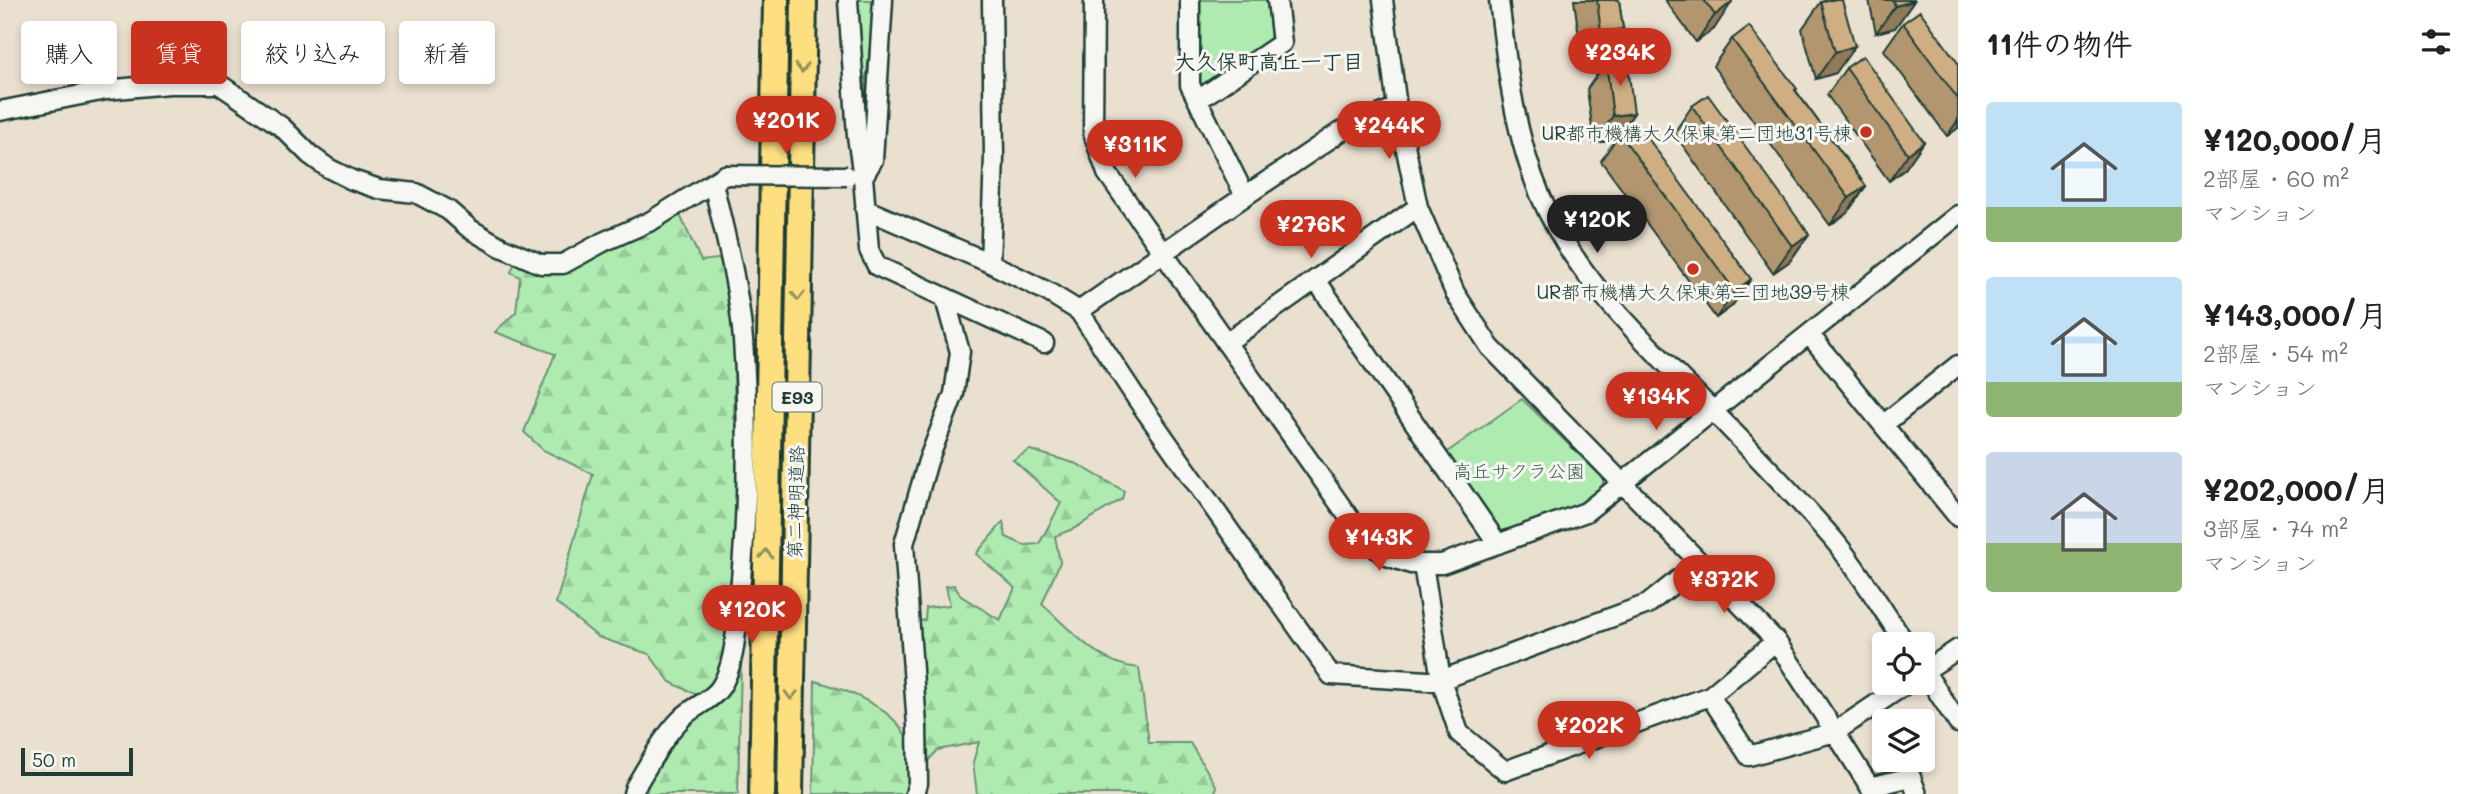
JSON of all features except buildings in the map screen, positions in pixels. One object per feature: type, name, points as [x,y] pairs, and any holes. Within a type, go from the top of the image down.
[{"type":"highway","name":"第二神明道路","points":[[762,794],[776,0]]},
{"type":"highway","name":"第二神明道路","points":[[790,794],[804,0]]},
{"type":"street","points":[[848,0],[856,136],[855,177],[865,209],[869,250],[877,266],[1044,343]]},
{"type":"street","points":[[0,111],[106,90],[169,84],[219,84],[282,127],[310,155],[328,168],[352,180],[379,188],[416,193],[448,210],[470,229],[501,247],[541,264],[563,264],[650,221],[719,179],[855,177],[873,160],[883,0]]},
{"type":"street","points":[[990,263],[994,157],[992,0]]},
{"type":"street","points":[[1094,0],[1093,133],[1107,173],[1362,536],[1384,555],[1411,564],[1442,564],[1586,512],[1958,215]]},
{"type":"street","points":[[1190,0],[1190,85],[1245,196]]},
{"type":"street","points":[[1198,100],[1282,43],[1277,0]]},
{"type":"street","points":[[1382,0],[1398,107],[1418,207],[1455,293],[1490,347],[1776,641],[1870,788],[1911,777],[1916,794]]},
{"type":"street","points":[[1499,0],[1509,81],[1521,141],[1542,198],[1571,252],[1614,310],[1834,541],[1898,632]]},
{"type":"street","points":[[1079,312],[1340,132],[1398,107]]},
{"type":"street","points":[[633,794],[671,729],[721,687],[730,663],[737,616],[744,550],[747,456],[743,338],[719,179]]},
{"type":"street","points":[[1226,344],[1418,207]]},
{"type":"street","points":[[865,209],[990,263],[1048,292],[1079,312],[1331,675],[1441,680],[1648,604],[1699,563]]},
{"type":"street","points":[[1316,280],[1498,544]]},
{"type":"street","points":[[915,794],[918,783],[917,726],[904,544],[928,461],[954,394],[960,352],[945,299]]},
{"type":"street","points":[[1809,334],[1958,517]]},
{"type":"street","points":[[1884,424],[1958,365]]},
{"type":"street","points":[[1423,564],[1441,680],[1459,733],[1505,771],[1710,696],[1776,641]]},
{"type":"street","points":[[1935,664],[1958,649]]},
{"type":"street","points":[[1935,688],[1958,723]]},
{"type":"street","points":[[1710,696],[1749,756],[1835,732],[1890,695]]},
{"type":"green space","points":[[855,0],[873,0],[863,100]]},
{"type":"green space","points":[[1197,0],[1270,0],[1273,19],[1270,38],[1258,51],[1203,85],[1197,79]]},
{"type":"green space","points":[[680,215],[701,261],[725,258],[735,304],[734,418],[742,444],[732,613],[723,665],[708,689],[697,695],[670,682],[649,654],[598,637],[556,603],[593,474],[543,450],[524,432],[555,354],[495,332],[516,312],[520,277],[511,272],[515,262],[543,273],[570,270]]},
{"type":"green space","name":"高丘サクラ公園","points":[[1522,399],[1603,478],[1603,486],[1569,509],[1503,535],[1497,531],[1443,455]]},
{"type":"green space","points":[[1030,450],[1077,464],[1124,491],[1122,499],[1075,528],[1055,536],[1060,562],[1042,604],[1098,653],[1124,665],[1139,668],[1149,743],[1190,743],[1217,787],[1214,794],[977,794],[973,762],[979,742],[938,750],[927,762],[922,755],[915,622],[925,620],[926,608],[950,605],[946,586],[954,585],[961,596],[1000,620],[1015,588],[976,554],[1003,522],[1006,537],[1024,545],[1039,544],[1061,503],[1013,460]]},
{"type":"green space","points":[[742,618],[738,794],[646,794],[650,779],[664,760],[671,740],[695,717],[728,695]]},
{"type":"green space","points":[[815,681],[842,689],[871,703],[895,721],[909,745],[909,794],[813,794]]},
{"type":"place","name":"UR都市機構大久保東第二団地31号棟","points":[[1866,132]]},
{"type":"place","name":"UR都市機構大久保東第二団地39号棟","points":[[1693,269]]},
{"type":"district","name":"大久保町高丘一丁目","points":[[1269,60]]}]
